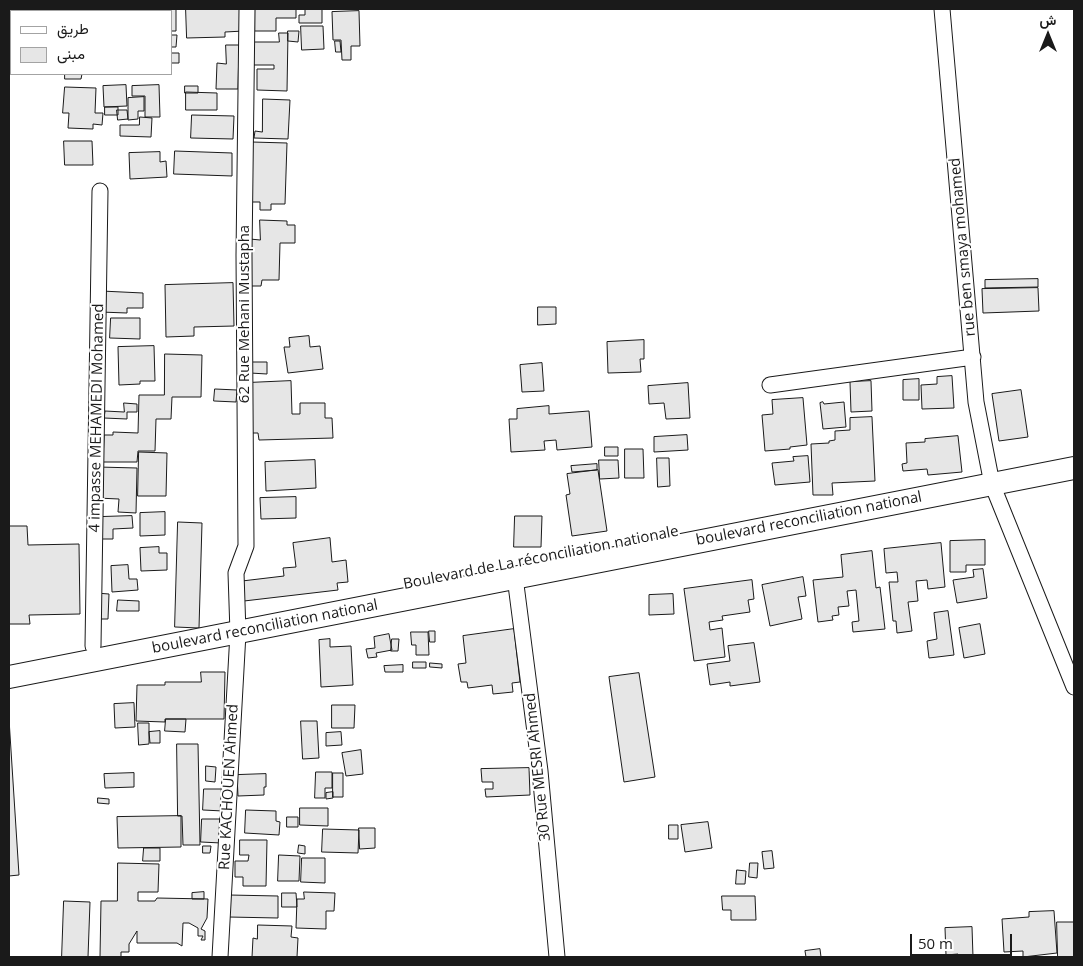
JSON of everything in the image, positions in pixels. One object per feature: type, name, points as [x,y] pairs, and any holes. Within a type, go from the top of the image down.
[{"type":"highway","name":"Boulevard de La réconciliation nationale","points":[[9,662],[93,646],[237,625],[990,477],[1074,454]]},
{"type":"highway","name":"Boulevard de La réconciliation nationale","points":[[990,477],[1074,468]]},
{"type":"highway","name":"boulevard reconciliation national","points":[[9,677],[237,625],[515,577],[990,477]]},
{"type":"street","name":"62 Rue Mehani Mustapha","points":[[237,625],[236,573],[246,546],[244,255],[247,9]]},
{"type":"street","name":"rue ben smaya mohamed","points":[[942,9],[976,402],[990,477],[1074,687]]},
{"type":"street","name":"4 impasse MEHAMEDI Mohamed","points":[[93,646],[100,191]]},
{"type":"street","points":[[770,385],[972,357]]},
{"type":"street","name":"30 Rue MESRI Ahmed","points":[[515,577],[540,772],[557,957]]},
{"type":"street","name":"Rue KACHOUEN Ahmed","points":[[220,957],[237,625]]},
{"type":"building","points":[[176,9],[176,31],[172,31],[172,10],[79,10]]},
{"type":"building","points":[[186,9],[243,9],[244,31],[225,32],[225,37],[187,38]]},
{"type":"building","points":[[255,9],[296,9],[296,18],[276,18],[276,31],[255,31]]},
{"type":"building","points":[[305,9],[322,9],[322,23],[299,23],[299,15],[305,15]]},
{"type":"building","points":[[359,11],[360,46],[351,46],[351,60],[342,60],[341,40],[333,40],[332,12]]},
{"type":"building","points":[[301,26],[323,26],[324,49],[302,50]]},
{"type":"building","points":[[288,31],[299,31],[298,42],[288,41]]},
{"type":"building","points":[[279,33],[288,33],[287,91],[257,90],[257,69],[274,69],[274,65],[251,65],[251,42],[279,42]]},
{"type":"building","points":[[172,35],[177,35],[176,47],[172,47]]},
{"type":"building","points":[[335,41],[340,41],[341,52],[336,52]]},
{"type":"building","points":[[226,45],[239,45],[238,89],[216,89],[217,63],[226,64]]},
{"type":"building","points":[[172,53],[179,53],[179,63],[172,63]]},
{"type":"building","points":[[65,75],[82,75],[81,79],[65,79]]},
{"type":"building","points":[[126,85],[127,106],[104,107],[103,86]]},
{"type":"building","points":[[159,85],[160,117],[145,117],[145,96],[132,96],[132,86]]},
{"type":"building","points":[[185,86],[198,86],[198,93],[185,93]]},
{"type":"building","points":[[65,87],[96,88],[95,113],[103,113],[102,125],[93,124],[93,129],[68,128],[69,113],[63,113]]},
{"type":"building","points":[[186,92],[217,93],[217,110],[186,110]]},
{"type":"building","points":[[144,97],[144,111],[138,111],[138,119],[128,120],[128,98]]},
{"type":"building","points":[[263,99],[290,100],[288,139],[254,138],[255,131],[262,132]]},
{"type":"building","points":[[105,107],[118,107],[118,115],[105,115]]},
{"type":"building","points":[[117,110],[127,110],[128,119],[118,120]]},
{"type":"building","points":[[192,115],[234,116],[233,139],[191,138]]},
{"type":"building","points":[[140,117],[152,118],[151,137],[120,136],[120,125],[139,125]]},
{"type":"building","points":[[64,141],[92,141],[93,165],[65,165]]},
{"type":"building","points":[[252,142],[287,143],[285,204],[271,204],[271,210],[260,210],[260,202],[249,202]]},
{"type":"building","points":[[175,151],[232,153],[232,176],[174,174]]},
{"type":"building","points":[[160,152],[160,162],[166,161],[167,177],[130,179],[129,153]]},
{"type":"building","points":[[260,220],[287,221],[287,225],[295,225],[295,243],[280,243],[279,280],[262,280],[261,286],[248,286],[250,239],[260,240]]},
{"type":"building","points":[[1038,279],[1038,287],[985,288],[985,280]]},
{"type":"building","points":[[233,283],[234,326],[194,327],[194,336],[166,337],[165,285]]},
{"type":"building","points":[[1038,288],[1039,311],[983,313],[982,289]]},
{"type":"building","points":[[101,291],[143,293],[143,308],[127,308],[127,313],[100,312]]},
{"type":"building","points":[[538,307],[556,307],[556,324],[538,325]]},
{"type":"building","points":[[111,318],[140,318],[140,339],[110,338]]},
{"type":"building","points":[[309,336],[310,347],[320,346],[323,369],[288,373],[284,347],[290,347],[289,338]]},
{"type":"building","points":[[644,340],[644,359],[640,359],[641,372],[608,373],[607,342]]},
{"type":"building","points":[[154,346],[155,381],[140,381],[140,384],[119,385],[118,347]]},
{"type":"building","points":[[165,354],[202,355],[201,397],[172,397],[171,419],[156,419],[155,451],[138,451],[137,462],[103,462],[104,435],[113,435],[113,432],[138,433],[139,395],[164,395]]},
{"type":"building","points":[[250,362],[267,362],[267,374],[250,373]]},
{"type":"building","points":[[542,363],[544,391],[522,392],[520,365]]},
{"type":"building","points":[[952,376],[954,408],[922,409],[921,385],[937,384],[937,377]]},
{"type":"building","points":[[919,379],[919,400],[903,400],[903,380]]},
{"type":"building","points":[[291,381],[292,414],[300,414],[300,403],[325,403],[325,418],[332,418],[333,438],[259,440],[258,433],[252,433],[246,383]]},
{"type":"building","points":[[871,381],[872,411],[851,412],[850,382]]},
{"type":"building","points":[[688,383],[690,418],[666,419],[664,403],[649,404],[648,386]]},
{"type":"building","points":[[215,389],[237,390],[236,402],[214,401]]},
{"type":"building","points":[[1021,390],[1028,437],[999,441],[992,394]]},
{"type":"building","points":[[803,398],[807,445],[790,447],[790,449],[765,451],[762,415],[773,414],[772,400]]},
{"type":"building","points":[[823,402],[824,404],[844,402],[846,427],[823,429],[820,403]]},
{"type":"building","points":[[124,403],[137,404],[137,412],[127,412],[127,419],[104,418],[105,411],[124,412]]},
{"type":"building","points":[[549,406],[549,414],[589,411],[592,447],[557,450],[556,440],[544,441],[545,450],[511,452],[509,419],[517,419],[517,409]]},
{"type":"building","points":[[872,417],[875,481],[832,483],[833,495],[813,495],[811,444],[829,443],[829,441],[835,440],[835,431],[850,430],[850,418]]},
{"type":"building","points":[[687,435],[688,450],[654,452],[654,437]]},
{"type":"building","points":[[958,436],[962,472],[928,475],[927,469],[903,471],[902,464],[907,463],[906,443],[925,442],[925,439]]},
{"type":"building","points":[[605,447],[618,447],[618,456],[605,456]]},
{"type":"building","points":[[625,449],[643,449],[644,478],[625,478]]},
{"type":"building","points":[[139,452],[167,453],[166,496],[138,496]]},
{"type":"building","points":[[808,456],[810,482],[775,485],[772,463],[794,461],[793,457]]},
{"type":"building","points":[[657,458],[669,458],[670,486],[658,487]]},
{"type":"building","points":[[315,460],[316,488],[266,491],[265,462]]},
{"type":"building","points":[[599,460],[618,460],[619,478],[600,479]]},
{"type":"building","points":[[597,464],[597,470],[572,472],[571,466]]},
{"type":"building","points":[[98,467],[137,468],[136,513],[118,512],[119,499],[97,498]]},
{"type":"building","points":[[598,470],[607,531],[572,536],[566,495],[570,494],[567,474]]},
{"type":"building","points":[[296,497],[296,518],[261,519],[260,498]]},
{"type":"building","points":[[165,512],[165,535],[140,536],[140,513]]},
{"type":"building","points":[[132,516],[133,528],[113,529],[113,539],[100,539],[100,517]]},
{"type":"building","points":[[515,516],[542,516],[541,547],[514,547]]},
{"type":"building","points":[[178,522],[202,523],[199,628],[175,627]]},
{"type":"building","points":[[9,526],[27,526],[28,545],[79,544],[80,614],[29,615],[30,624],[9,624]]},
{"type":"building","points":[[330,538],[332,562],[346,560],[348,582],[337,583],[338,590],[244,601],[242,581],[284,576],[283,568],[296,567],[293,543]]},
{"type":"building","points":[[985,540],[985,565],[966,565],[966,572],[950,572],[950,541]]},
{"type":"building","points":[[941,543],[945,587],[928,589],[927,580],[916,581],[918,601],[908,602],[912,631],[897,633],[896,621],[893,621],[889,582],[898,582],[897,572],[886,573],[884,549]]},
{"type":"building","points":[[159,547],[159,553],[167,553],[167,570],[141,571],[140,548]]},
{"type":"building","points":[[872,551],[876,588],[880,587],[885,629],[853,632],[852,622],[859,621],[856,590],[847,591],[849,606],[838,607],[839,615],[832,616],[833,620],[818,622],[813,580],[843,577],[841,555]]},
{"type":"building","points":[[128,565],[129,579],[137,579],[138,590],[112,592],[111,566]]},
{"type":"building","points":[[983,569],[987,598],[957,603],[953,580],[974,577],[973,570]]},
{"type":"building","points":[[803,577],[806,596],[798,597],[802,619],[770,626],[762,585]]},
{"type":"building","points":[[752,580],[754,599],[748,600],[750,612],[722,616],[723,620],[709,622],[710,630],[722,628],[725,657],[694,661],[684,589]]},
{"type":"building","points":[[96,593],[109,594],[108,619],[95,619]]},
{"type":"building","points":[[673,594],[674,614],[649,615],[649,595]]},
{"type":"building","points":[[118,600],[139,601],[139,611],[117,611]]},
{"type":"building","points":[[948,611],[954,655],[929,658],[927,641],[937,639],[934,613]]},
{"type":"building","points":[[980,624],[985,654],[964,658],[959,628]]},
{"type":"building","points":[[514,629],[520,682],[512,683],[513,692],[493,694],[492,685],[468,688],[467,682],[461,682],[458,664],[466,663],[463,636]]},
{"type":"building","points":[[429,631],[435,631],[435,642],[430,642]]},
{"type":"building","points":[[411,632],[428,632],[429,655],[416,655],[416,645],[412,645]]},
{"type":"building","points":[[389,634],[392,650],[376,653],[377,657],[368,658],[366,649],[375,648],[374,637]]},
{"type":"building","points":[[330,639],[330,647],[351,646],[353,685],[321,687],[319,640]]},
{"type":"building","points":[[392,639],[399,639],[398,651],[391,651]]},
{"type":"building","points":[[754,643],[760,682],[730,686],[730,682],[710,685],[707,664],[730,661],[728,646]]},
{"type":"building","points":[[413,662],[426,662],[426,668],[413,668]]},
{"type":"building","points":[[430,663],[442,664],[442,668],[430,667]]},
{"type":"building","points":[[403,665],[403,672],[385,672],[384,666]]},
{"type":"building","points":[[201,672],[225,672],[224,719],[165,719],[165,722],[136,721],[137,685],[165,685],[165,682],[201,682]]},
{"type":"building","points":[[639,673],[655,777],[624,782],[609,677]]},
{"type":"building","points":[[134,703],[135,727],[115,728],[114,704]]},
{"type":"building","points":[[332,705],[355,705],[354,728],[332,728]]},
{"type":"building","points":[[9,719],[19,875],[9,876]]},
{"type":"building","points":[[166,719],[186,719],[185,732],[165,731]]},
{"type":"building","points":[[301,721],[317,721],[319,758],[303,759]]},
{"type":"building","points":[[138,723],[149,723],[149,744],[139,745]]},
{"type":"building","points":[[160,731],[160,743],[150,743],[149,732]]},
{"type":"building","points":[[341,732],[342,745],[326,746],[326,733]]},
{"type":"building","points":[[177,744],[198,744],[200,845],[183,845],[182,816],[178,816]]},
{"type":"building","points":[[361,750],[363,774],[346,776],[342,753]]},
{"type":"building","points":[[206,766],[216,767],[215,782],[206,781]]},
{"type":"building","points":[[529,768],[530,795],[486,797],[485,789],[493,789],[493,782],[482,782],[481,769]]},
{"type":"building","points":[[316,772],[332,772],[332,788],[325,788],[325,798],[315,798]]},
{"type":"building","points":[[134,773],[134,787],[105,788],[104,774]]},
{"type":"building","points":[[333,773],[343,773],[343,797],[333,797]]},
{"type":"building","points":[[266,774],[264,795],[238,796],[237,775]]},
{"type":"building","points":[[204,789],[224,789],[223,811],[203,810]]},
{"type":"building","points":[[333,792],[333,798],[326,799],[326,793]]},
{"type":"building","points":[[98,798],[109,799],[109,804],[98,803]]},
{"type":"building","points":[[300,808],[328,808],[328,826],[300,825]]},
{"type":"building","points":[[246,810],[276,811],[276,821],[280,822],[279,835],[245,833]]},
{"type":"building","points":[[181,816],[181,847],[118,848],[117,817]]},
{"type":"building","points":[[287,817],[298,817],[298,827],[287,827]]},
{"type":"building","points":[[202,819],[221,819],[221,843],[201,842]]},
{"type":"building","points":[[708,822],[712,848],[685,852],[681,825]]},
{"type":"building","points":[[669,825],[678,825],[678,839],[669,839]]},
{"type":"building","points":[[359,828],[375,828],[375,848],[360,849]]},
{"type":"building","points":[[323,829],[359,830],[358,853],[322,852]]},
{"type":"building","points":[[240,840],[267,840],[266,886],[243,886],[243,877],[235,877],[235,861],[248,861],[249,855],[240,855]]},
{"type":"building","points":[[299,845],[305,846],[305,854],[298,853]]},
{"type":"building","points":[[203,846],[211,846],[210,853],[203,853]]},
{"type":"building","points":[[144,848],[160,848],[160,861],[143,861]]},
{"type":"building","points":[[772,851],[774,868],[764,869],[762,852]]},
{"type":"building","points":[[279,855],[300,856],[299,881],[278,881]]},
{"type":"building","points":[[302,858],[325,858],[325,883],[301,882]]},
{"type":"building","points":[[118,863],[159,864],[158,892],[138,892],[138,901],[155,901],[157,898],[208,899],[207,918],[201,929],[205,931],[205,940],[201,940],[203,936],[198,936],[198,928],[189,923],[183,923],[182,946],[177,943],[137,943],[137,931],[129,944],[129,952],[121,952],[121,957],[100,957],[101,901],[117,901]]},
{"type":"building","points":[[750,863],[758,863],[757,878],[749,877]]},
{"type":"building","points":[[737,870],[746,871],[745,884],[736,884]]},
{"type":"building","points":[[204,892],[204,899],[192,899],[192,893]]},
{"type":"building","points":[[304,892],[335,893],[334,911],[326,911],[326,929],[296,928],[297,899],[304,899]]},
{"type":"building","points":[[282,893],[296,893],[297,907],[282,907]]},
{"type":"building","points":[[229,895],[278,896],[278,918],[228,917]]},
{"type":"building","points":[[722,896],[755,896],[756,920],[731,920],[731,910],[723,910]]},
{"type":"building","points":[[64,901],[90,902],[88,957],[62,957]]},
{"type":"building","points":[[1054,911],[1057,953],[1023,957],[1023,951],[1004,952],[1002,919],[1029,917],[1029,912]]},
{"type":"building","points":[[1057,922],[1074,922],[1074,957],[1058,957]]},
{"type":"building","points":[[258,925],[292,926],[291,937],[298,938],[297,957],[252,957],[253,938],[257,939]]},
{"type":"building","points":[[972,927],[973,957],[958,957],[958,954],[946,955],[945,928]]},
{"type":"building","points":[[820,949],[821,957],[806,957],[805,951]]}]
